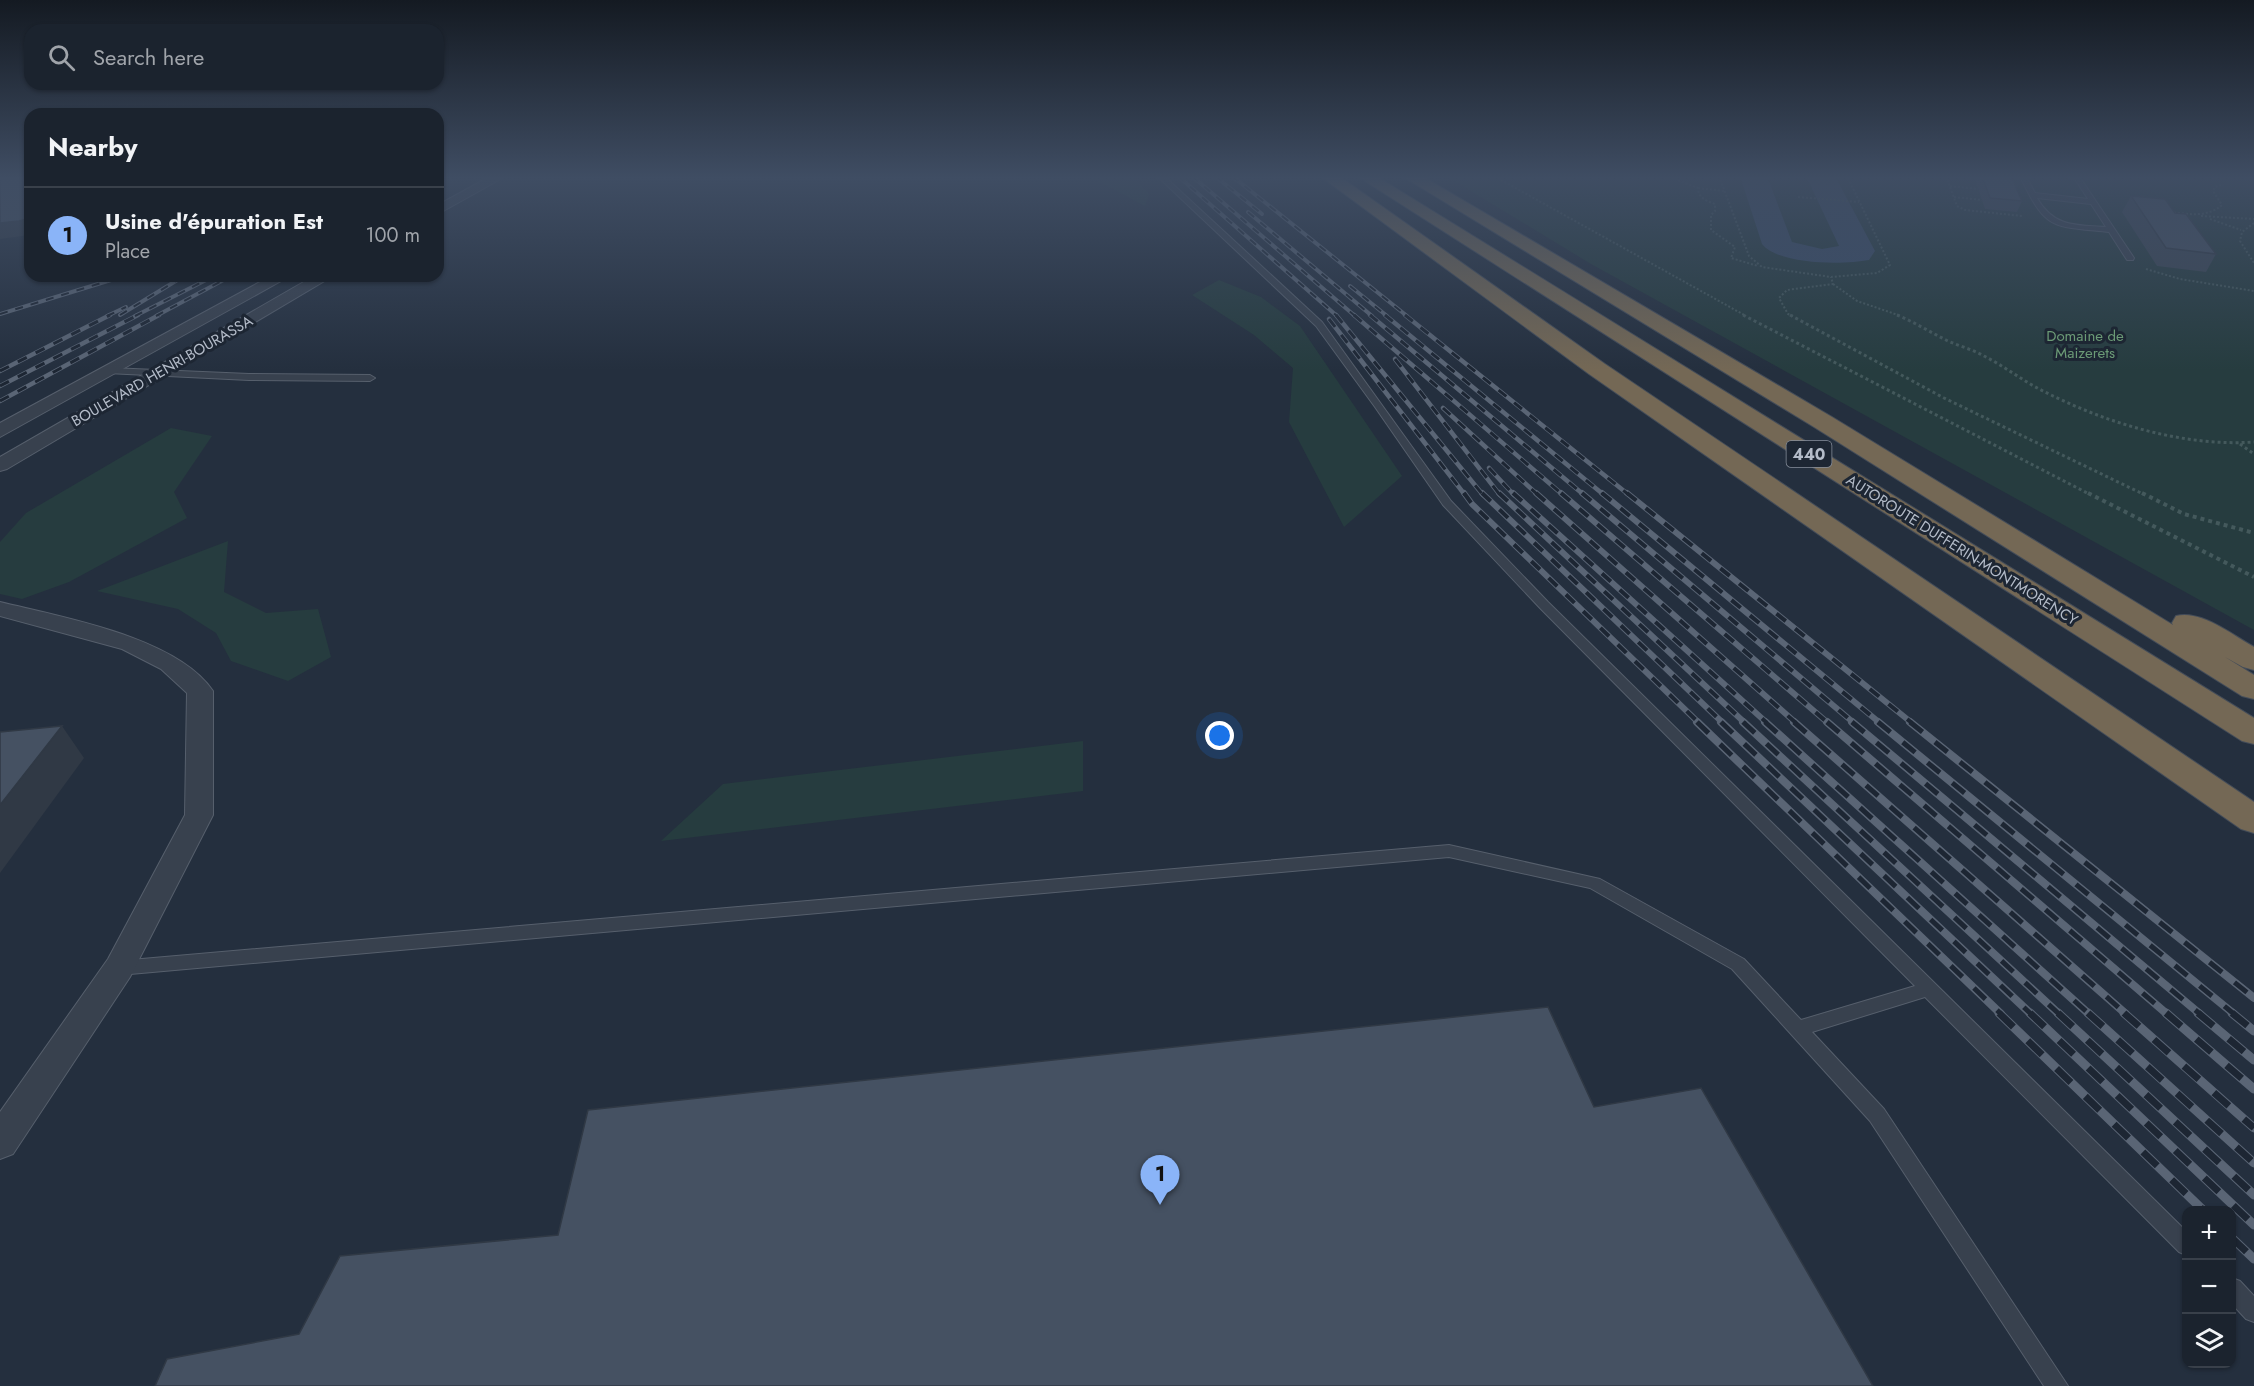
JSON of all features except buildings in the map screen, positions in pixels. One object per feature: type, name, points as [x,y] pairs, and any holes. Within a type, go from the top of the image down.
[{"type":"highway","points":[[1397,241],[1494,319],[1529,338],[1598,369]]},
{"type":"highway","points":[[1413,241],[2254,820]]},
{"type":"highway","name":"AUTOROUTE DUFFERIN-MONTMORENCY","points":[[1468,241],[2254,733]]},
{"type":"highway","name":"AUTOROUTE DUFFERIN-MONTMORENCY","points":[[1519,241],[1823,422],[2254,689]]},
{"type":"highway","points":[[1823,422],[2254,660]]},
{"type":"street","name":"BOULEVARD HENRI-BOURASSA","points":[[0,431],[271,282]]},
{"type":"street","name":"BOULEVARD HENRI-BOURASSA","points":[[0,465],[315,282]]},
{"type":"street","points":[[0,609],[131,644],[170,664],[200,691],[198,815],[119,968],[0,1142]]},
{"type":"lane","points":[[1229,241],[1319,324],[1373,396],[1447,503],[1536,597],[2182,1240]]},
{"type":"lane","points":[[2119,241],[2130,258]]},
{"type":"lane","points":[[110,371],[260,378],[370,378]]},
{"type":"lane","points":[[119,968],[1449,851],[1594,883],[1738,964],[1877,1115],[2057,1386]]},
{"type":"lane","points":[[1797,1029],[1927,988]]},
{"type":"lane","points":[[2236,1293],[2254,1311]]},
{"type":"path","points":[[1610,241],[1737,312],[2099,500],[2254,577]]},
{"type":"path","points":[[1726,241],[1735,247],[1731,258],[1762,267],[1831,277],[1876,273],[1890,264],[1879,241]]},
{"type":"path","points":[[1743,241],[1749,256],[1762,267]]},
{"type":"path","points":[[2239,241],[2254,262]]},
{"type":"path","points":[[2130,258],[2133,263],[2142,268],[2164,274],[2254,291]]},
{"type":"path","points":[[1831,277],[1833,284],[1857,302],[1893,312],[1947,340],[1983,355],[2043,391],[2115,421],[2156,434],[2239,443],[2254,442]]},
{"type":"path","points":[[1833,284],[1787,290],[1779,298],[1788,314],[1944,398],[2184,514],[2254,533]]},
{"type":"path","points":[[2239,443],[2254,454]]},
{"type":"green space","name":"Domaine de Maizerets","points":[[1553,241],[2254,241],[2254,630]]},
{"type":"green space","points":[[1219,280],[1261,297],[1300,326],[1402,476],[1344,527],[1289,422],[1293,368],[1254,335],[1192,295]]},
{"type":"green space","points":[[171,428],[212,436],[174,492],[187,518],[69,582],[22,599],[0,594],[0,542],[26,513]]},
{"type":"green space","points":[[228,541],[224,592],[266,613],[318,609],[331,657],[288,681],[231,661],[216,633],[178,609],[97,591]]},
{"type":"green space","points":[[1083,741],[1083,791],[661,841],[723,784]]},
{"type":"water","points":[[1761,241],[1792,241],[1822,249],[1839,246],[1836,241],[1869,241],[1875,251],[1869,260],[1828,263],[1796,260],[1782,256],[1770,251]]},
{"type":"railway","points":[[1251,241],[1336,315]]},
{"type":"railway","points":[[1267,241],[1355,316]]},
{"type":"railway","points":[[1282,241],[1372,316]]},
{"type":"railway","points":[[1313,241],[1407,316]]},
{"type":"railway","points":[[0,314],[104,282]]},
{"type":"railway","points":[[120,315],[174,282]]},
{"type":"railway","points":[[135,316],[202,282]]},
{"type":"railway","points":[[156,316],[220,282]]},
{"type":"railway","points":[[1350,286],[1387,316]]},
{"type":"railway","points":[[107,316],[126,307]]},
{"type":"railway","points":[[0,371],[110,315]]},
{"type":"railway","points":[[0,386],[138,315]]},
{"type":"railway","points":[[0,401],[159,315]]},
{"type":"railway","points":[[1336,315],[1483,495]]},
{"type":"railway","points":[[1354,315],[1563,495]]},
{"type":"railway","points":[[1370,315],[1584,495]]},
{"type":"railway","points":[[1385,315],[1604,495]]},
{"type":"railway","points":[[1405,315],[1629,495]]},
{"type":"railway","points":[[1329,319],[1465,495]]},
{"type":"railway","points":[[1395,359],[1500,495]]},
{"type":"railway","points":[[1443,408],[1538,495]]},
{"type":"railway","points":[[1489,468],[1514,495]]},
{"type":"railway","points":[[1464,493],[1472,504],[1699,723]]},
{"type":"railway","points":[[1482,493],[1723,723]]},
{"type":"railway","points":[[1499,493],[1745,723]]},
{"type":"railway","points":[[1513,493],[1767,723]]},
{"type":"railway","points":[[1536,493],[1796,723]]},
{"type":"railway","points":[[1561,493],[1828,723]]},
{"type":"railway","points":[[1582,493],[1854,723]]},
{"type":"railway","points":[[1602,493],[1880,723]]},
{"type":"railway","points":[[1627,493],[1912,723]]},
{"type":"railway","points":[[1697,722],[2001,1014]]},
{"type":"railway","points":[[1721,722],[2031,1014]]},
{"type":"railway","points":[[1743,722],[2059,1014]]},
{"type":"railway","points":[[1765,722],[2089,1014]]},
{"type":"railway","points":[[1794,722],[2126,1014]]},
{"type":"railway","points":[[1827,722],[2167,1014]]},
{"type":"railway","points":[[1852,722],[2200,1014]]},
{"type":"railway","points":[[1878,722],[2234,1014]]},
{"type":"railway","points":[[1910,722],[2254,998]]},
{"type":"railway","points":[[1999,1013],[2199,1206]]},
{"type":"railway","points":[[2030,1013],[2254,1225]]},
{"type":"railway","points":[[2058,1013],[2254,1195]]},
{"type":"railway","points":[[2088,1013],[2254,1163]]},
{"type":"railway","points":[[2124,1013],[2254,1128]]},
{"type":"railway","points":[[2166,1013],[2254,1089]]},
{"type":"railway","points":[[2198,1013],[2254,1060]]},
{"type":"railway","points":[[2232,1013],[2254,1031]]},
{"type":"railway","points":[[2236,1242],[2254,1259]]},
{"type":"place","name":"Usine d'épuration Est","points":[[1160,1205]]}]
